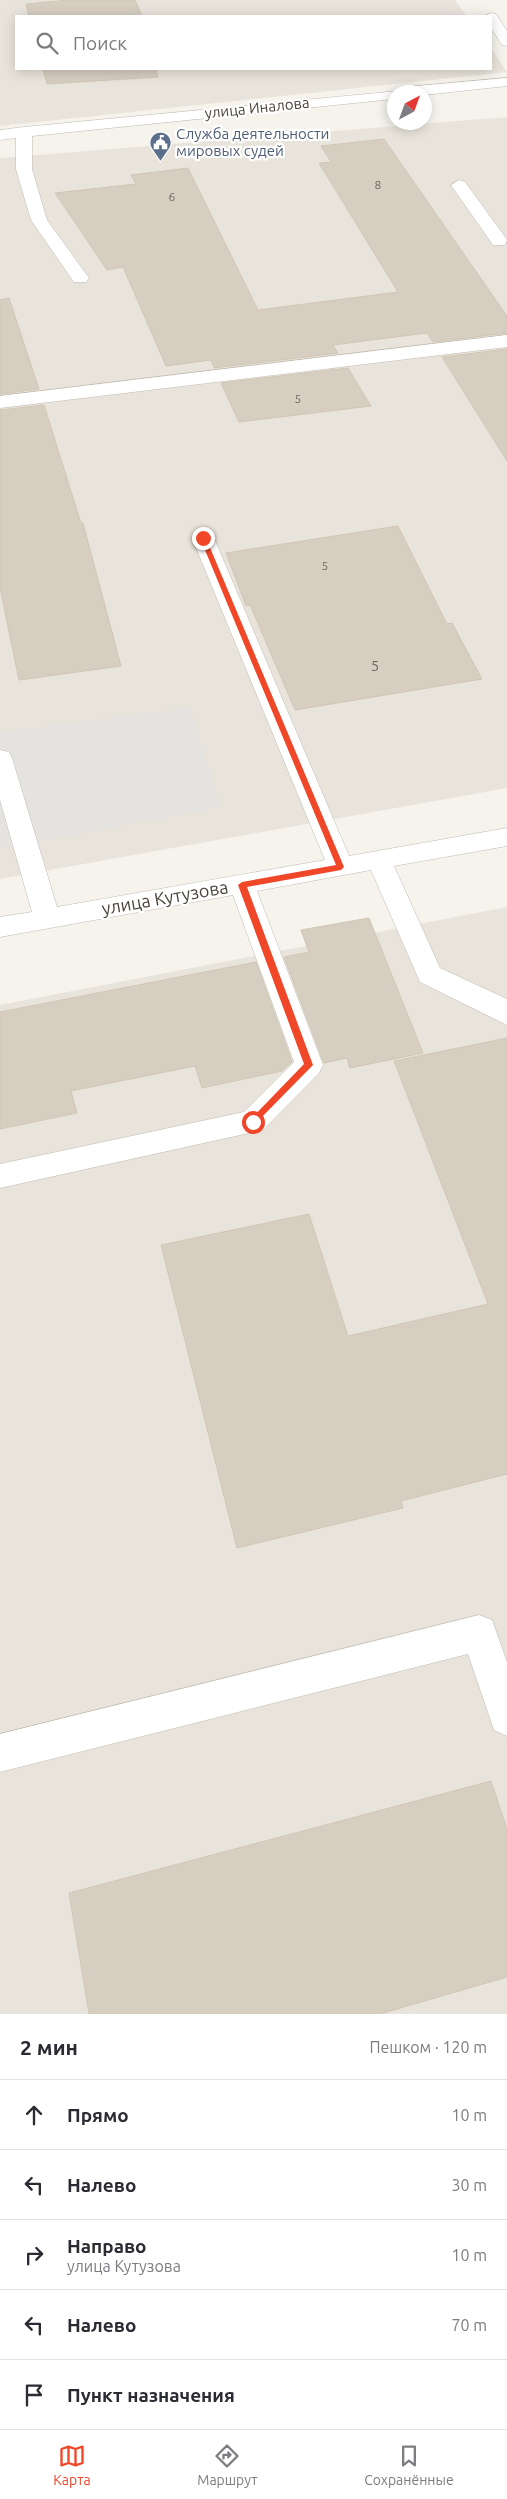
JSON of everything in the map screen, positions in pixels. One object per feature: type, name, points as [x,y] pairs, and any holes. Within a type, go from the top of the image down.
[{"type":"street","points":[[492,19],[507,42]]},
{"type":"street","points":[[432,89],[507,82]]},
{"type":"street","name":"улица Иналова","points":[[0,135],[387,95]]},
{"type":"street","points":[[24,132],[24,169],[39,220],[80,278]]},
{"type":"street","points":[[459,185],[504,245]]},
{"type":"street","points":[[0,402],[507,342]]},
{"type":"street","points":[[203,538],[341,867]]},
{"type":"street","points":[[0,758],[47,919]]},
{"type":"street","name":"улица Кутузова","points":[[0,927],[507,837]]},
{"type":"street","points":[[379,860],[430,975],[507,1014]]},
{"type":"street","points":[[0,1176],[253,1122],[309,1065],[242,885]]},
{"type":"street","points":[[0,1753],[479,1632],[507,1717]]},
{"type":"shaded area","points":[[0,0],[455,0],[466,15],[15,15],[15,70],[492,70],[492,50],[507,72],[0,126]]},
{"type":"shaded area","points":[[507,117],[507,788],[0,879],[0,158],[387,127],[387,130],[432,130],[432,123]]},
{"type":"shaded area","points":[[190,708],[220,807],[0,849],[0,732]]},
{"type":"shaded area","points":[[507,907],[507,2014],[0,2014],[0,1005]]},
{"type":"building","points":[[68,0],[135,0],[142,15],[29,15],[26,4]]},
{"type":"building","points":[[43,70],[156,70],[158,77],[47,84]]},
{"type":"building","points":[[384,139],[507,316],[507,333],[433,342],[427,333],[333,345],[338,353],[214,368],[211,360],[166,366],[123,267],[107,270],[55,193],[136,184],[131,175],[188,168],[258,310],[398,292],[319,163],[331,162],[321,146]]},
{"type":"building","points":[[9,298],[39,389],[0,394],[0,300]]},
{"type":"building","points":[[507,349],[507,461],[442,357]]},
{"type":"building","points":[[348,368],[371,406],[239,422],[221,383]]},
{"type":"building","points":[[44,405],[81,523],[83,523],[121,666],[19,680],[0,588],[0,410]]},
{"type":"building","points":[[398,526],[447,624],[452,623],[482,679],[295,710],[250,605],[246,606],[226,553]]},
{"type":"building","points":[[369,918],[423,1053],[350,1068],[347,1058],[324,1063],[284,957],[309,952],[301,930]]},
{"type":"building","points":[[256,962],[292,1062],[282,1071],[202,1088],[195,1066],[71,1091],[77,1113],[0,1129],[0,1012]]},
{"type":"building","points":[[507,1038],[507,1474],[401,1501],[403,1508],[237,1548],[161,1245],[309,1214],[348,1336],[488,1304],[394,1061]]},
{"type":"building","points":[[491,1781],[507,1829],[507,1977],[380,2014],[89,2014],[69,1893]]},
{"type":"place","name":"Служба деятельности мировых судей","points":[[160,162]]},
{"type":"route","points":[[203,538],[341,867],[242,885],[309,1065],[253,1122]]}]
